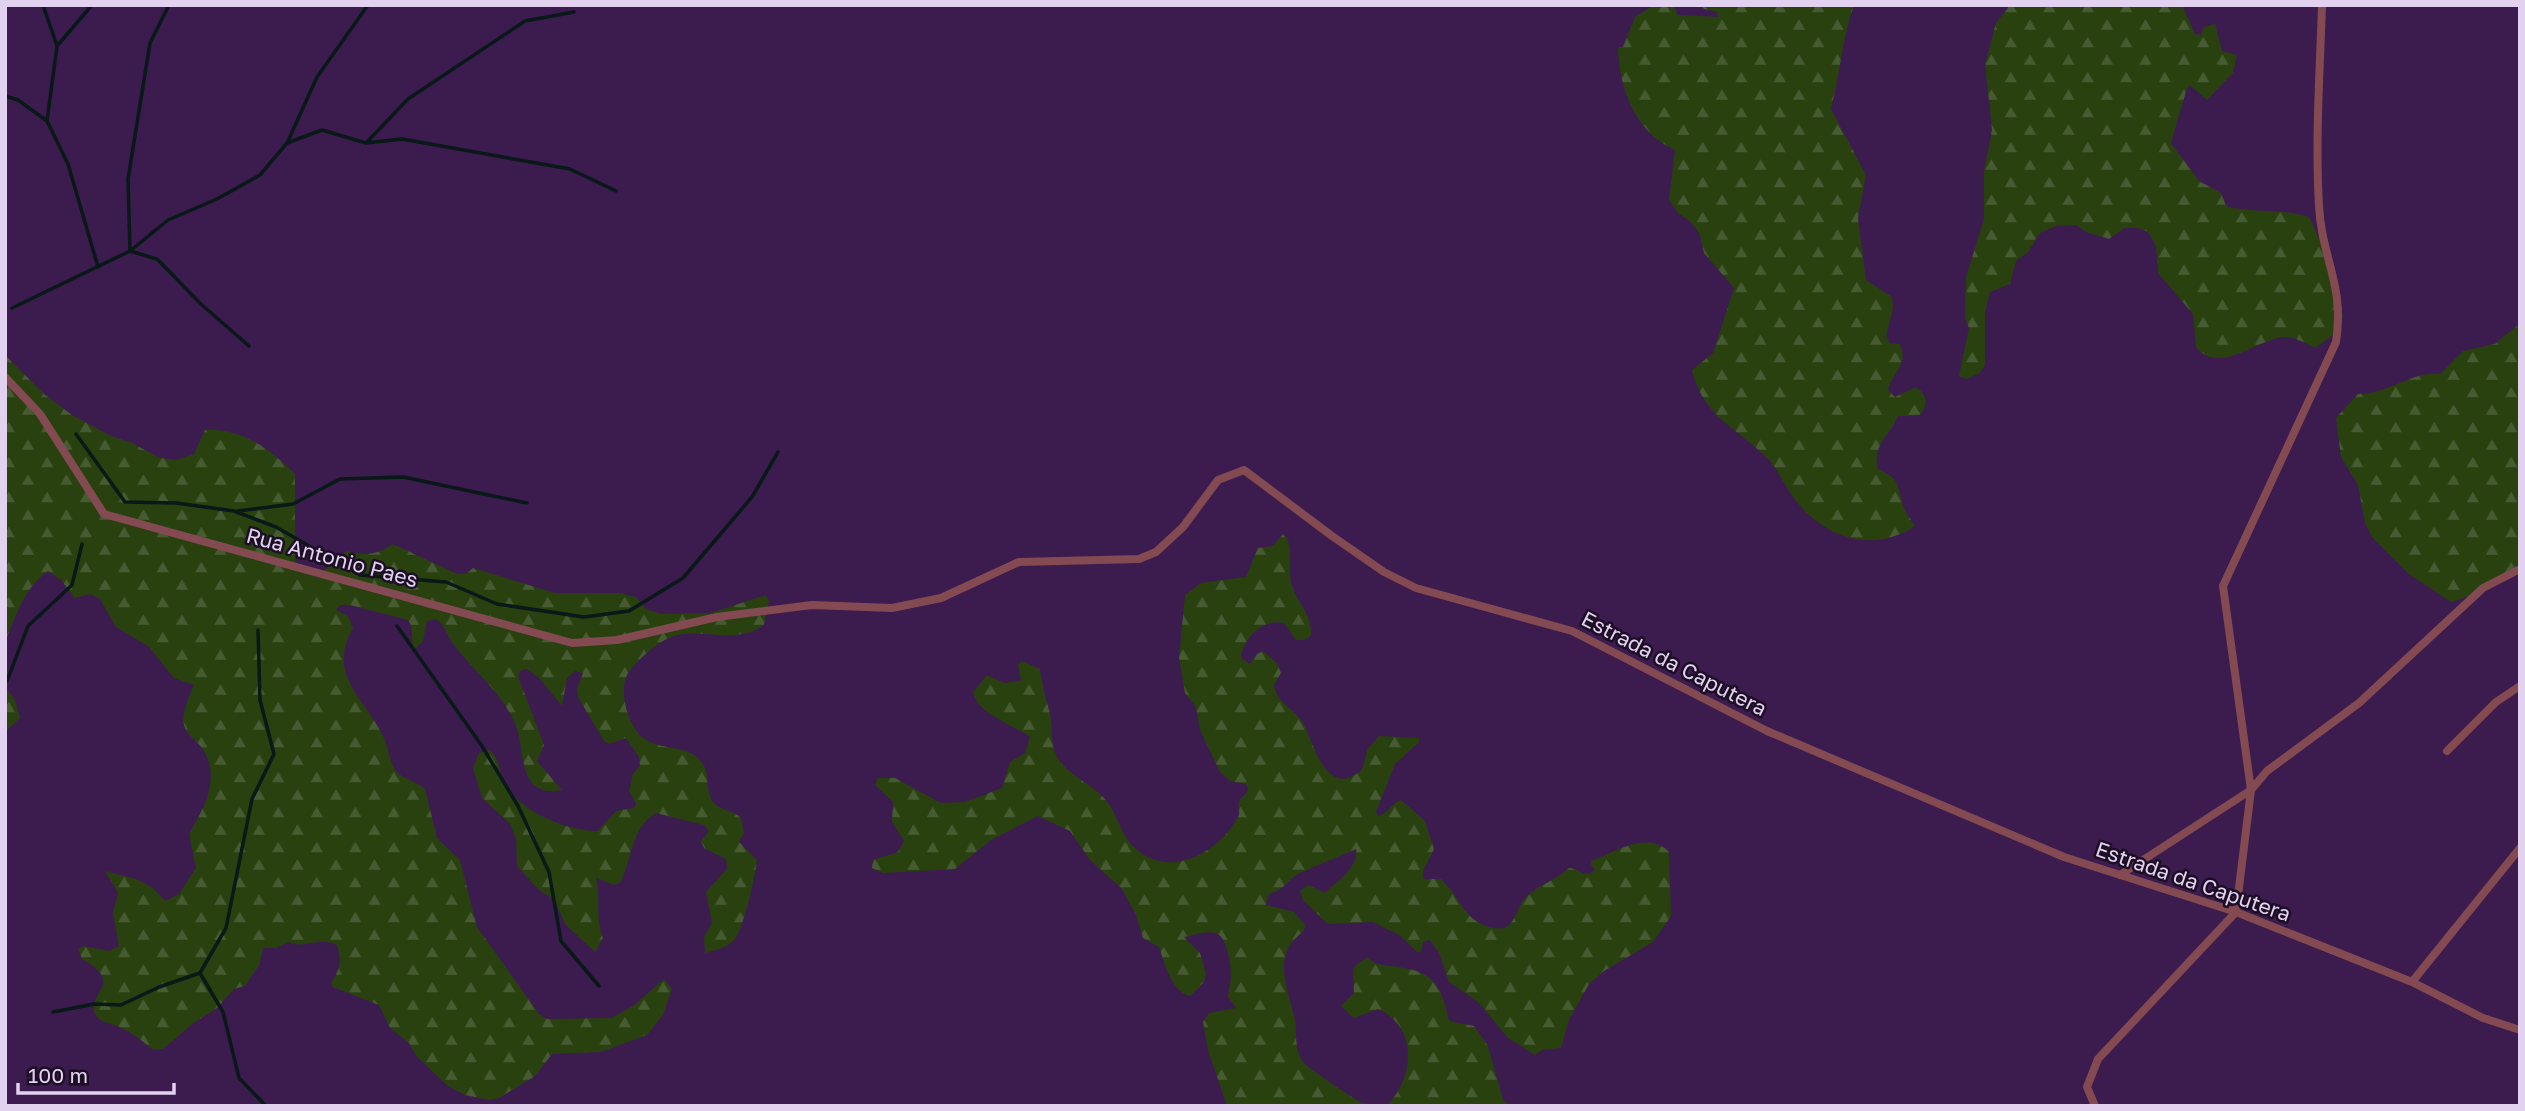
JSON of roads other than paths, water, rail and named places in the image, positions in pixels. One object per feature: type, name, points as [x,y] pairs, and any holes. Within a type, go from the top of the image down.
[{"type":"street","points":[[2095,1106],[2088,1087],[2098,1059],[2236,912],[2251,790],[2223,586],[2336,342],[2340,317],[2339,299],[2319,208],[2322,5]]},
{"type":"street","name":"Rua Antonio Paes","points":[[5,377],[40,414],[104,514],[572,643],[617,640],[717,617]]},
{"type":"street","name":"Estrada da Caputera","points":[[717,617],[812,605],[892,608],[940,598],[1019,562],[1139,559],[1156,552],[1183,527],[1218,480],[1244,470],[1384,572],[1416,588],[1572,631],[1767,731],[2064,857],[2236,912],[2412,982],[2483,1018],[2520,1030]]},
{"type":"street","points":[[2120,875],[2251,790],[2267,771],[2359,703],[2483,588],[2520,569]]},
{"type":"street","points":[[2447,751],[2496,702],[2520,686]]},
{"type":"street","points":[[2412,982],[2520,848]]},
{"type":"waterway","points":[[43,5],[57,46]]},
{"type":"waterway","points":[[92,5],[57,46],[47,121],[68,164],[98,267]]},
{"type":"waterway","points":[[169,5],[150,43],[128,179],[130,251],[157,259],[202,305],[249,346]]},
{"type":"waterway","points":[[288,141],[317,77],[368,5]]},
{"type":"waterway","points":[[367,142],[408,99],[525,21],[574,12]]},
{"type":"waterway","points":[[5,96],[18,100],[47,121]]},
{"type":"waterway","points":[[12,308],[130,251],[168,220],[217,199],[260,175],[287,143],[322,130],[366,143],[402,139],[570,169],[616,191]]},
{"type":"waterway","points":[[76,434],[125,502],[176,503],[234,511],[276,527],[360,575],[446,582],[497,604],[584,617],[629,611],[683,578],[752,497],[778,452]]},
{"type":"waterway","points":[[238,511],[293,504],[340,479],[403,477],[527,503]]},
{"type":"waterway","points":[[7,681],[28,626],[72,585],[82,544]]},
{"type":"waterway","points":[[397,626],[482,746],[518,806],[549,872],[561,941],[599,986]]},
{"type":"waterway","points":[[258,630],[260,700],[274,754],[252,799],[226,928],[200,973],[223,1012],[239,1078],[266,1106]]},
{"type":"waterway","points":[[53,1012],[94,1004],[121,1005],[159,987],[200,973]]}]
